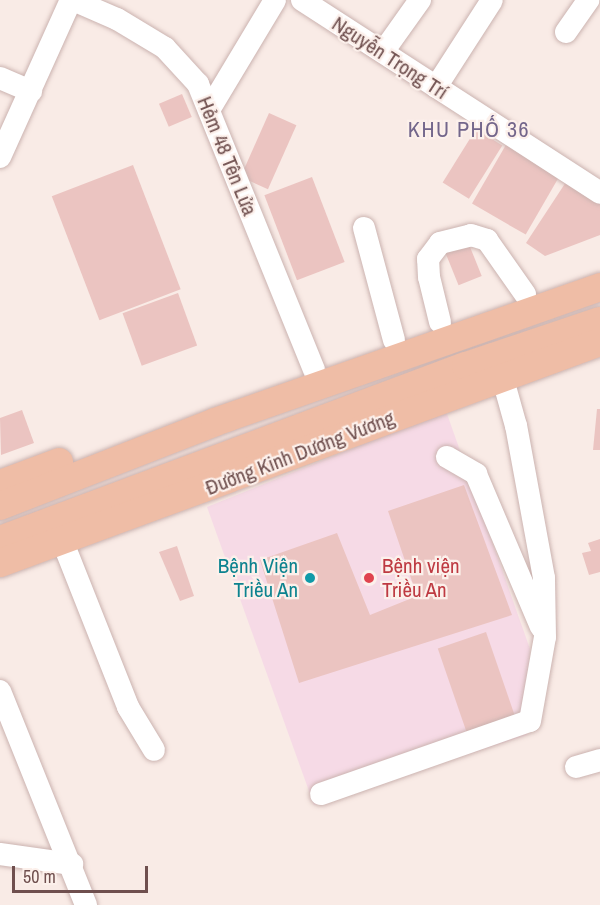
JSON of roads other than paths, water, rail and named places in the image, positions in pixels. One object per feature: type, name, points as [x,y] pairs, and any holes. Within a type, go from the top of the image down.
[{"type":"main road","points":[[317,377],[394,340],[600,266]]},
{"type":"main road","points":[[0,484],[212,415],[317,377],[600,286]]},
{"type":"main road","name":"Đường Kinh Dương Vương","points":[[0,563],[62,540],[466,366],[600,321]]},
{"type":"main road","name":"Đường Kinh Dương Vương","points":[[0,540],[230,467],[600,342]]},
{"type":"main road","points":[[212,415],[230,467]]},
{"type":"main road","points":[[0,506],[212,415]]},
{"type":"street","name":"Hẻm 48 Tên Lửa","points":[[72,0],[122,9],[165,48],[198,84],[317,377]]},
{"type":"street","points":[[0,157],[72,0]]},
{"type":"street","points":[[209,110],[276,0]]},
{"type":"street","name":"Nguyễn Trọng Trí","points":[[302,0],[436,87],[597,184]]},
{"type":"street","points":[[383,52],[420,0]]},
{"type":"street","points":[[436,87],[492,0]]},
{"type":"street","points":[[566,32],[588,0]]},
{"type":"street","points":[[0,78],[31,91]]},
{"type":"street","points":[[364,228],[394,340]]},
{"type":"street","points":[[440,322],[429,277],[428,259],[440,243],[471,235],[487,240],[525,294]]},
{"type":"street","points":[[321,794],[530,722],[545,637],[544,578],[516,426],[502,376]]},
{"type":"street","points":[[447,457],[476,474],[545,637]]},
{"type":"street","points":[[62,540],[128,707],[154,750]]},
{"type":"street","points":[[0,691],[5,719],[72,864],[86,905]]},
{"type":"street","points":[[576,767],[600,760]]},
{"type":"street","points":[[0,854],[72,864]]},
{"type":"place","name":"Bệnh Viện Triều An","points":[[310,578]]},
{"type":"place","name":"Bệnh viện Triều An","points":[[369,578]]},
{"type":"district","name":"KHU PHỐ 36","points":[[469,130]]}]
